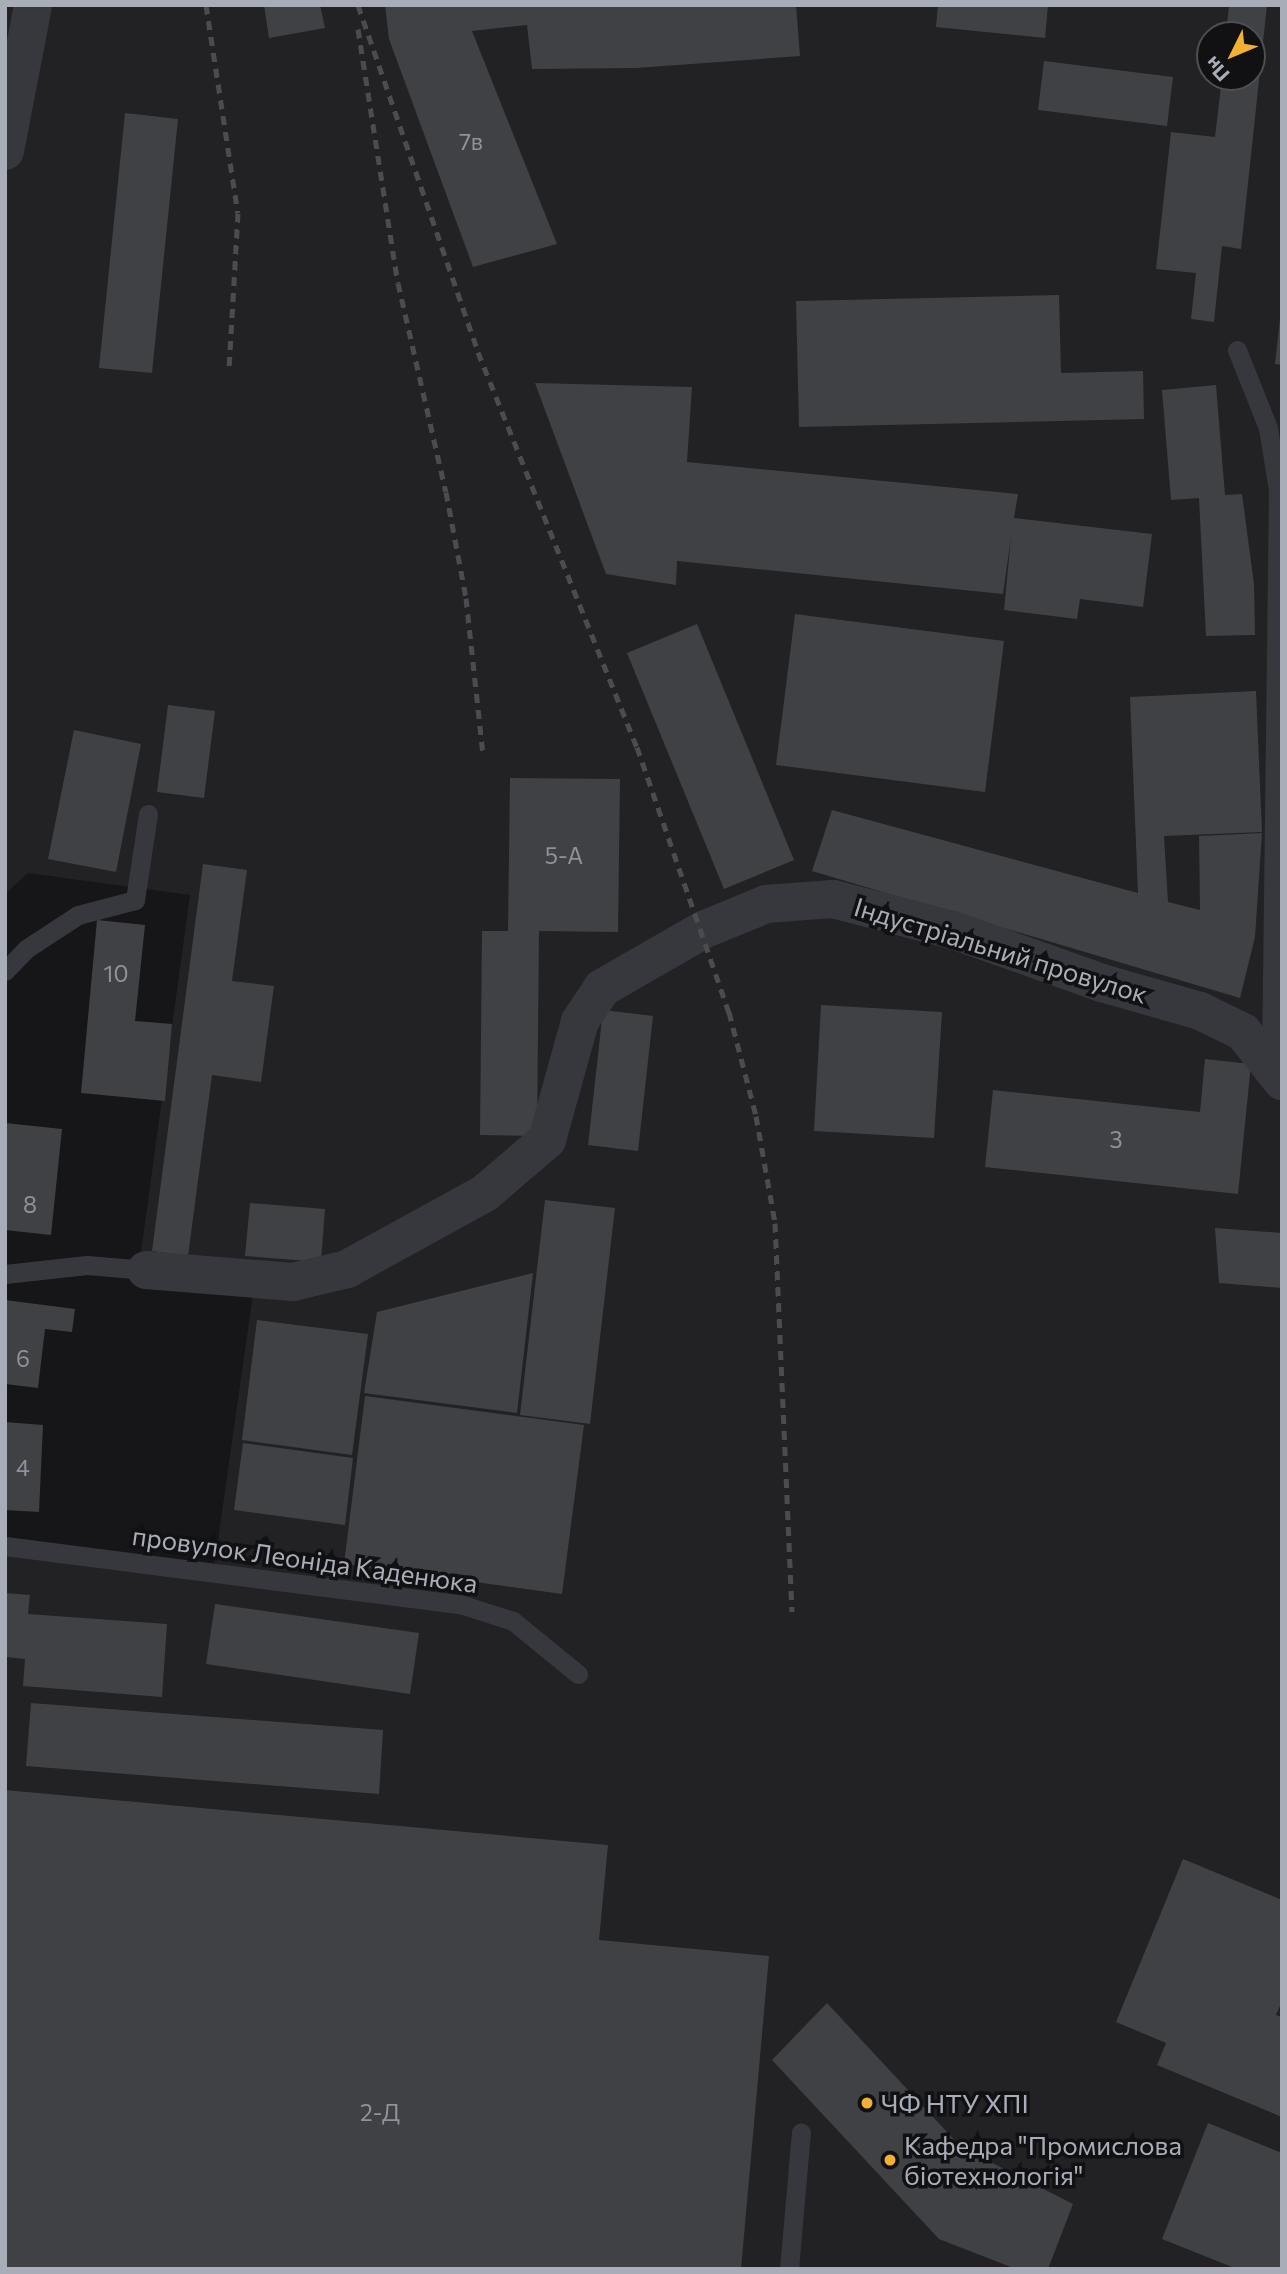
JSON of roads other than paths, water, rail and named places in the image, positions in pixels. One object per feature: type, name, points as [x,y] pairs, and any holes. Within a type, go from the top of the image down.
[{"type":"street","points":[[5,151],[33,5]]},
{"type":"street","name":"Індустріальний провулок","points":[[146,1270],[293,1282],[347,1269],[485,1193],[547,1140],[580,1021],[602,988],[703,930],[766,904],[833,898],[953,930],[1102,983],[1200,1011],[1243,1032],[1277,1072]]},
{"type":"lane","points":[[1237,350],[1268,428],[1278,490],[1277,1072]]},
{"type":"lane","points":[[5,971],[26,949],[78,915],[135,900],[148,814]]},
{"type":"lane","points":[[5,1274],[87,1265],[146,1270]]},
{"type":"lane","name":"провулок Леоніда Каденюка","points":[[5,1545],[460,1604],[513,1621],[578,1674]]},
{"type":"lane","points":[[789,2269],[801,2133]]},
{"type":"railway","points":[[206,5],[238,213],[229,369]]},
{"type":"railway","points":[[358,5],[478,352],[637,747],[729,1012],[756,1116],[775,1223],[792,1612]]},
{"type":"railway","points":[[358,29],[398,283],[446,492],[466,598],[483,754]]},
{"type":"place","name":"ЧФ НТУ ХПІ","points":[[867,2103]]},
{"type":"place","name":"Кафедра \"Промислова біотехнологія\"","points":[[890,2160]]}]
